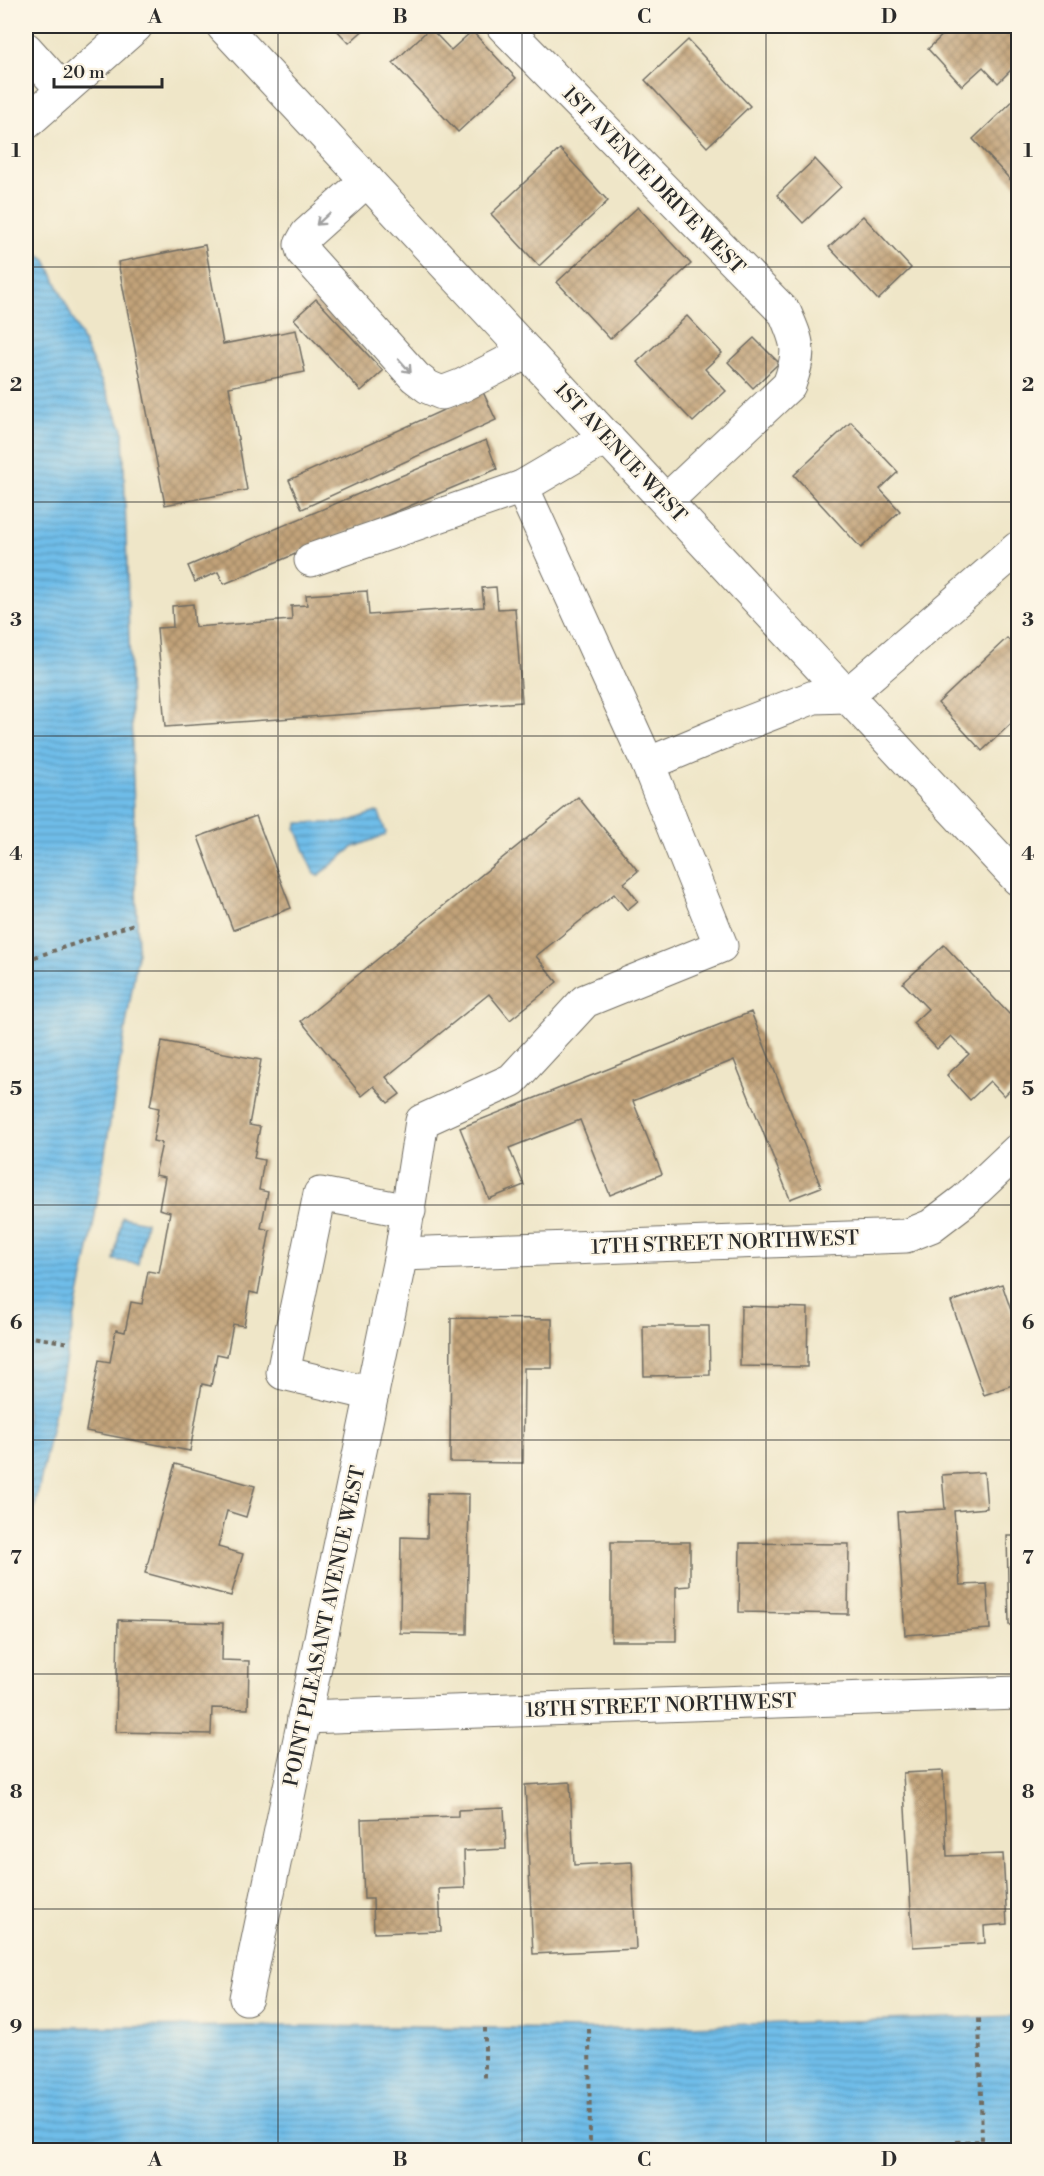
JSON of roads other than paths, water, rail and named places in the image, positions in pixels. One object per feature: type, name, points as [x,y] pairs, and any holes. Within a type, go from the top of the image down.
[{"type":"street","points":[[26,123],[136,26]]},
{"type":"street","name":"1ST AVENUE WEST","points":[[223,26],[1018,879]]},
{"type":"street","name":"1ST AVENUE DRIVE WEST","points":[[503,26],[785,313],[796,339],[797,362],[789,385],[666,501]]},
{"type":"street","points":[[26,49],[63,90]]},
{"type":"street","points":[[367,180],[307,234],[301,245],[303,252],[415,377],[428,387],[442,393],[470,382],[527,352]]},
{"type":"street","points":[[311,561],[522,488],[607,438]]},
{"type":"street","points":[[522,488],[648,764],[729,729],[814,697],[846,696],[1018,548]]},
{"type":"street","name":"POINT PLEASANT AVENUE WEST","points":[[246,1998],[401,1254],[422,1121],[512,1080],[585,1001],[721,946],[648,764]]},
{"type":"street","name":"17TH STREET NORTHWEST","points":[[401,1254],[906,1236],[931,1226],[965,1200],[1018,1150]]},
{"type":"street","points":[[372,1394],[283,1374],[320,1194],[409,1211]]},
{"type":"street","name":"18TH STREET NORTHWEST","points":[[304,1718],[1018,1693]]},
{"type":"water","points":[[26,246],[46,260],[123,429],[138,952],[91,1239],[26,1550]]},
{"type":"water","points":[[379,813],[385,835],[352,848],[318,876],[314,874],[296,828],[298,823],[344,823]]},
{"type":"water","points":[[122,1217],[146,1222],[138,1264],[114,1260]]},
{"type":"water","points":[[1018,2016],[1018,2150],[26,2150],[26,2027],[300,2026],[589,2029]]}]
